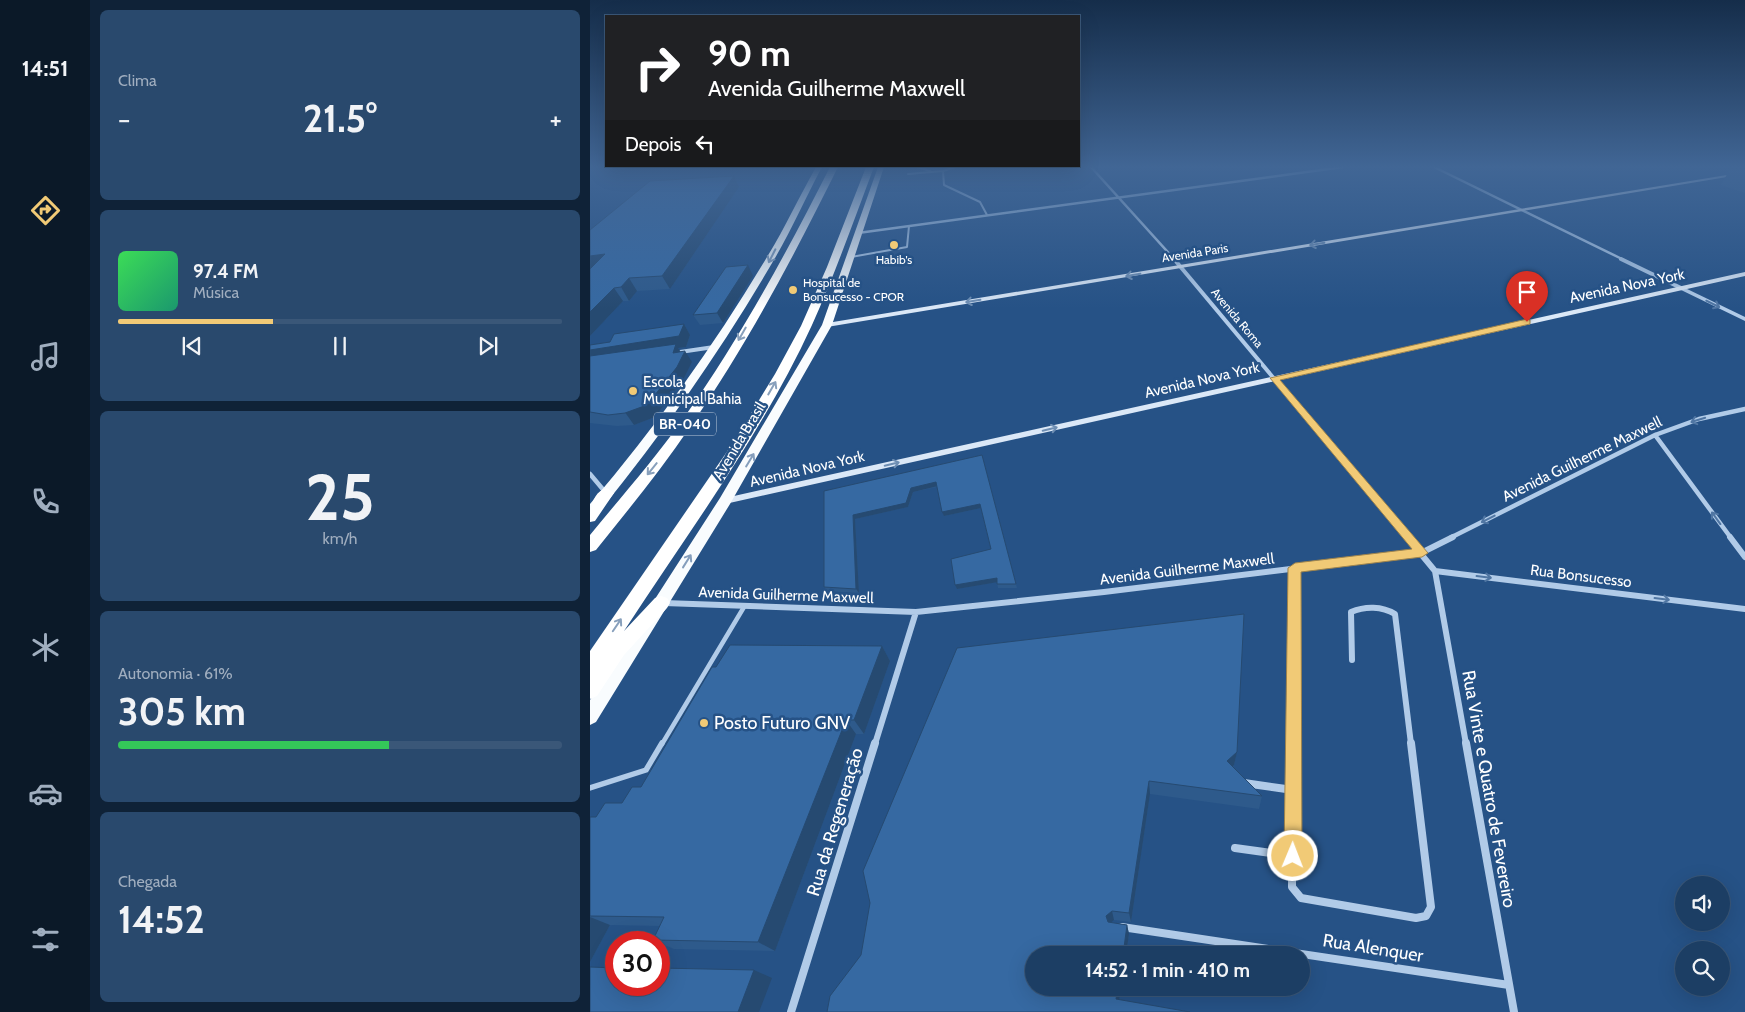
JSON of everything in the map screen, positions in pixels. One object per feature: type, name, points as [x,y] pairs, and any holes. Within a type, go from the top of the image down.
[{"type":"highway","points":[[590,513],[659,429],[766,266],[794,214]]},
{"type":"highway","name":"BR-040","points":[[590,546],[667,451],[699,405],[781,267],[809,214]]},
{"type":"highway","name":"Avenida Brasil","points":[[590,666],[739,445],[806,326],[832,267],[852,214]]},
{"type":"highway","name":"Avenida Brasil","points":[[590,716],[725,502],[827,325],[865,214]]},
{"type":"highway","points":[[590,517],[607,493]]},
{"type":"highway","points":[[590,690],[618,649],[661,603]]},
{"type":"main road","name":"Avenida Paris","points":[[827,325],[1503,214]]},
{"type":"main road","name":"Avenida Nova York","points":[[725,502],[1745,274]]},
{"type":"street","points":[[858,233],[993,214]]},
{"type":"street","name":"Avenida Roma","points":[[1135,214],[1422,553]]},
{"type":"street","points":[[1530,214],[1745,320]]},
{"type":"street","points":[[676,353],[714,347]]},
{"type":"street","name":"Avenida Guilherme Maxwell","points":[[661,603],[916,612],[1104,592],[1422,553],[1655,435],[1699,419],[1745,409]]},
{"type":"street","points":[[1655,435],[1745,557]]},
{"type":"street","points":[[590,474],[607,493]]},
{"type":"street","points":[[1422,553],[1435,570]]},
{"type":"street","points":[[1295,568],[1292,887],[1294,893],[1301,898],[1416,918],[1426,916],[1431,908],[1395,614],[1391,610],[1383,608],[1352,612],[1352,660]]},
{"type":"street","name":"Rua Bonsucesso","points":[[1435,570],[1745,609]]},
{"type":"street","name":"Rua Vinte e Quatro de Fevereiro","points":[[1435,570],[1514,1012]]},
{"type":"street","name":"Rua da Regeneração","points":[[792,1012],[916,612]]},
{"type":"street","points":[[1239,782],[1293,790]]},
{"type":"street","points":[[1235,848],[1293,856]]},
{"type":"street","name":"Rua Alenquer","points":[[1114,926],[1509,985]]},
{"type":"lane","points":[[849,257],[908,247],[909,226]]},
{"type":"lane","points":[[590,788],[646,770],[744,607]]},
{"type":"building","points":[[609,214],[706,214],[662,276],[629,278],[621,287],[614,288],[590,312],[590,269],[605,254],[590,256],[590,230]]},
{"type":"building","points":[[748,265],[717,313],[693,315],[726,267]]},
{"type":"building","points":[[684,324],[679,336],[590,350],[590,345],[610,342],[614,334]]},
{"type":"building","name":"Escola Municipal Bahia","points":[[676,344],[673,353],[685,351],[677,367],[647,405],[625,413],[608,415],[590,412],[590,356]]},
{"type":"building","points":[[982,455],[1016,584],[997,584],[997,578],[955,585],[951,559],[991,549],[980,504],[942,512],[936,482],[911,488],[906,503],[853,515],[856,589],[824,587],[824,491]]},
{"type":"building","points":[[1244,614],[1237,752],[1227,761],[1262,796],[1149,781],[1129,913],[1112,911],[1106,916],[1108,922],[1127,925],[1124,946],[1025,946],[1025,996],[1117,996],[1116,999],[1190,1012],[827,1012],[830,996],[861,955],[870,903],[863,871],[957,648]]},
{"type":"building","points":[[730,645],[882,646],[854,720],[846,720],[758,942],[670,940],[670,931],[657,931],[664,917],[590,916],[590,817],[596,817],[605,803],[622,803],[632,787],[641,787],[712,667],[716,667]]},
{"type":"building","points":[[590,967],[605,968],[605,996],[670,996],[670,968],[754,970],[738,1012],[590,1012]]},
{"type":"place","name":"Habib's","points":[[894,245]]},
{"type":"place","name":"Hospital de Bonsucesso - CPOR","points":[[793,290]]},
{"type":"place","name":"Escola Municipal Bahia","points":[[633,391]]},
{"type":"place","name":"Posto Futuro GNV","points":[[704,723]]},
{"type":"route","points":[[1293,856],[1295,568],[1422,553],[1274,378],[1527,322]]}]
